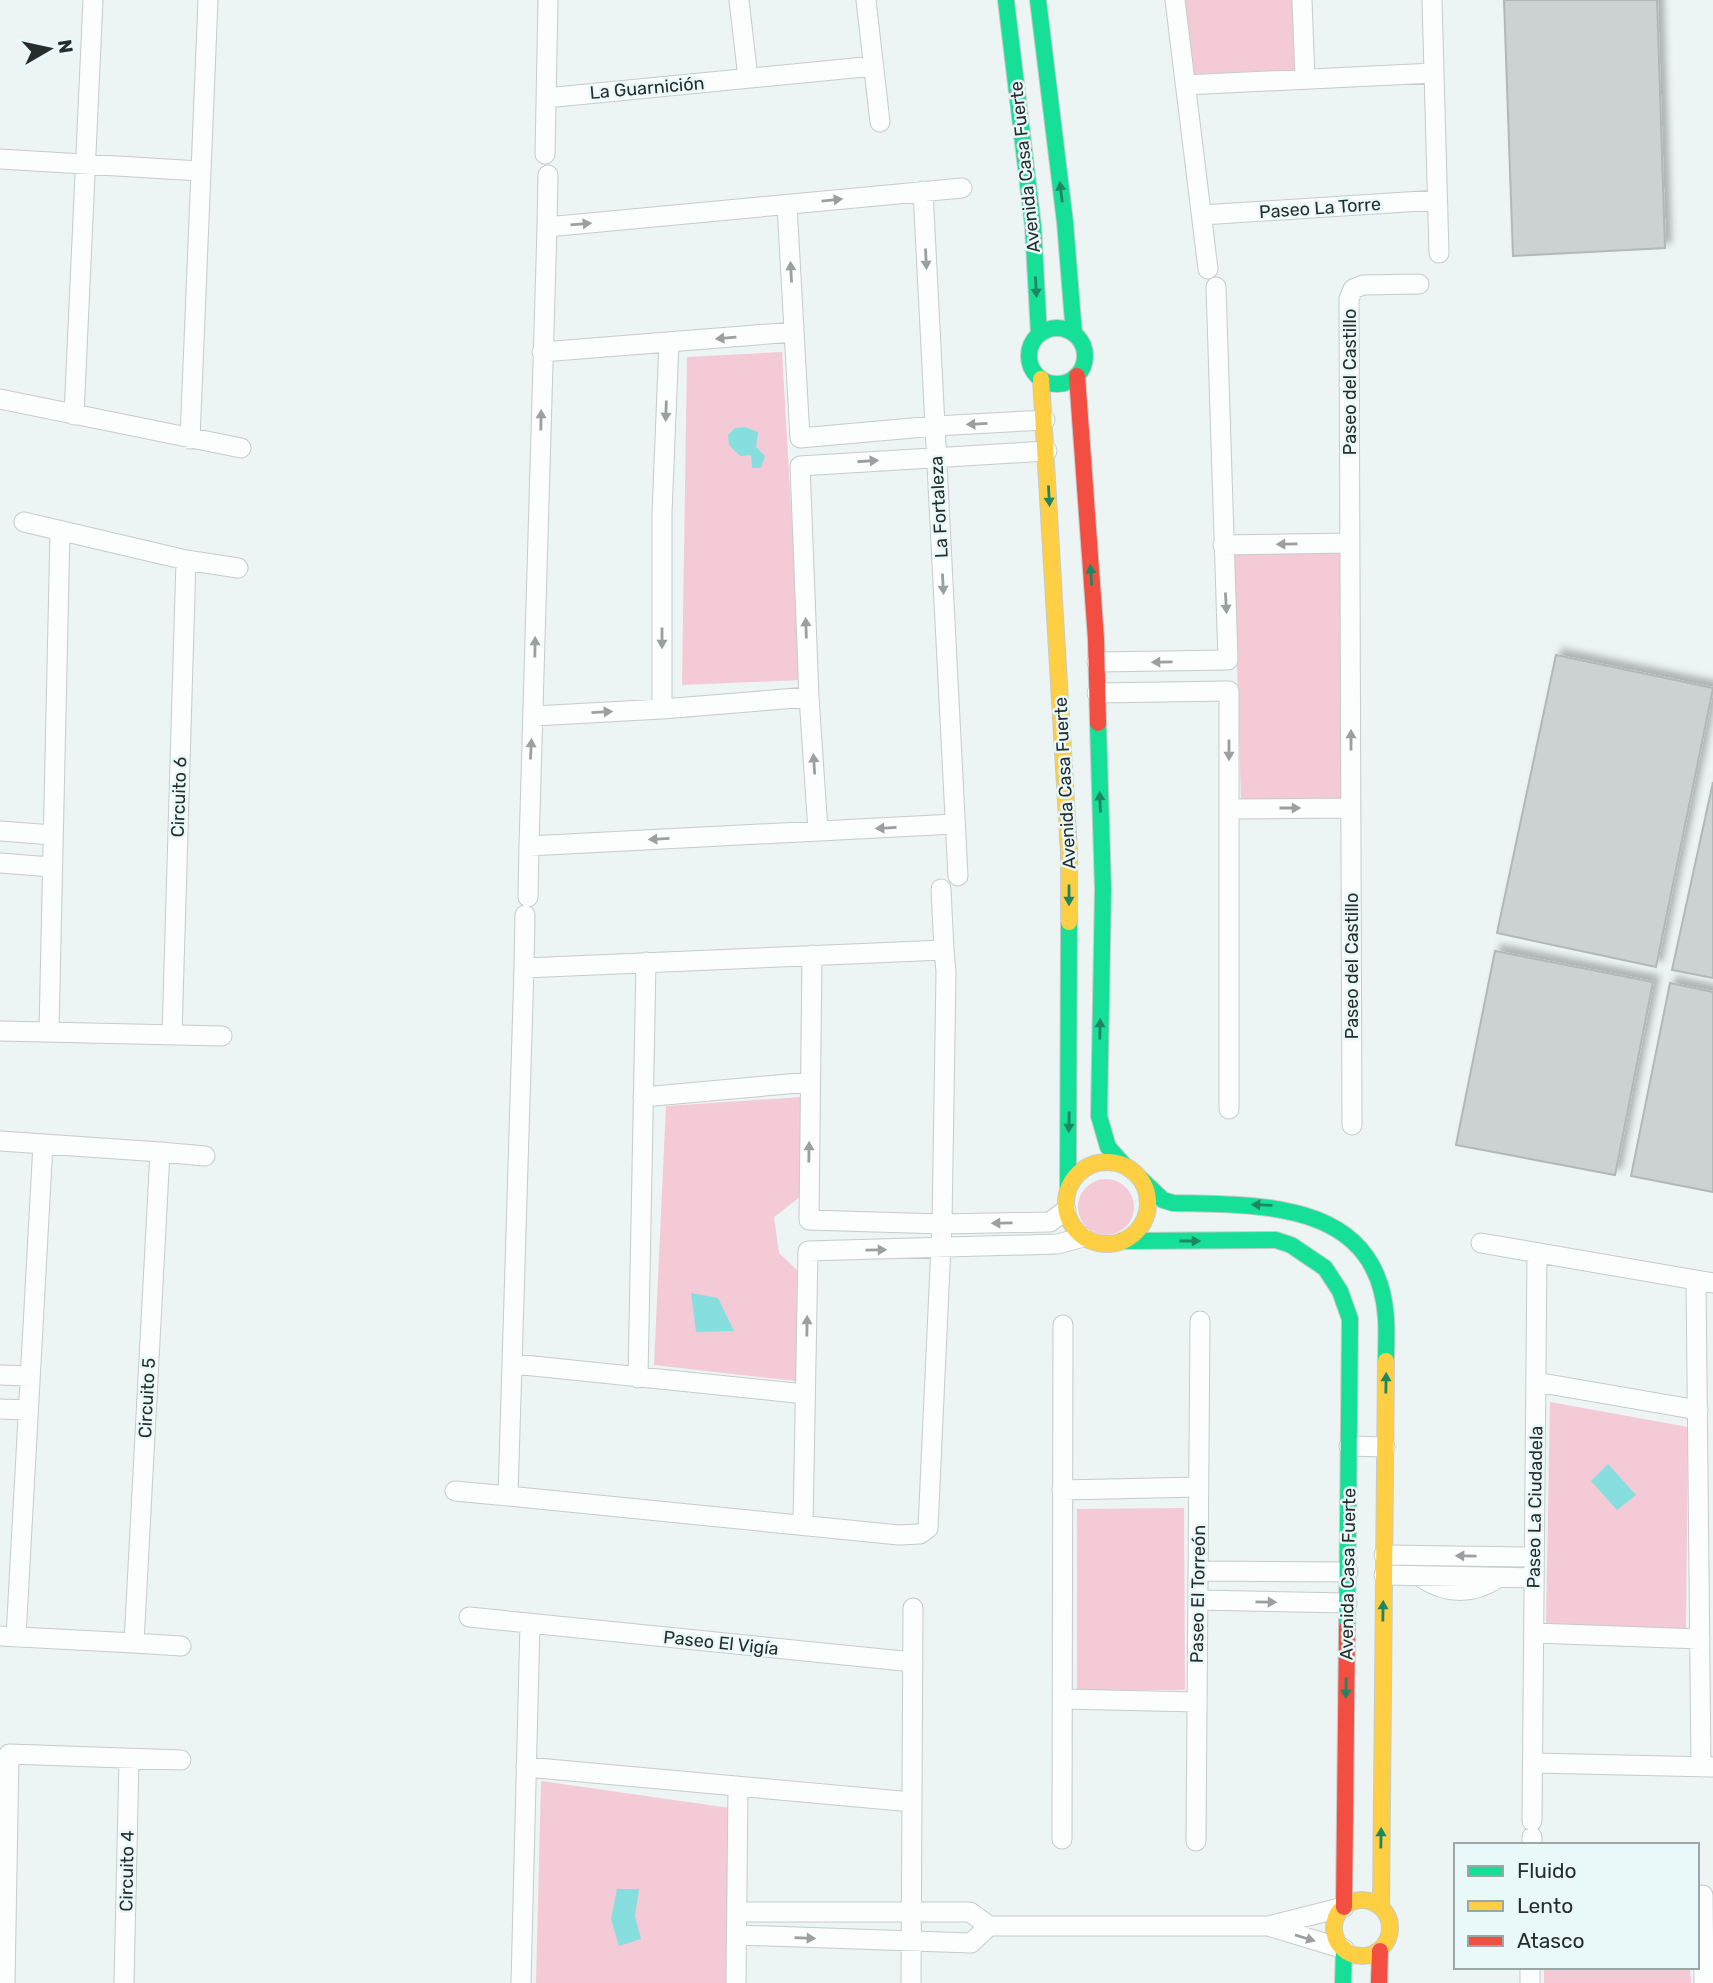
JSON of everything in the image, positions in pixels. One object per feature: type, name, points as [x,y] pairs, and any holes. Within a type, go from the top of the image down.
[{"type":"street","points":[[74,415],[93,0]]},
{"type":"street","points":[[190,439],[208,0]]},
{"type":"street","points":[[545,154],[548,0]]},
{"type":"street","points":[[739,0],[748,78]]},
{"type":"street","points":[[866,0],[880,122]]},
{"type":"street","name":"Avenida Casa Fuerte","points":[[1006,0],[1033,226],[1039,334]]},
{"type":"street","name":"Avenida Casa Fuerte","points":[[1038,0],[1065,222],[1074,334]]},
{"type":"street","points":[[1097,662],[1228,660],[1212,278],[1175,0]]},
{"type":"street","points":[[1302,0],[1305,79]]},
{"type":"street","points":[[1432,0],[1439,253]]},
{"type":"street","name":"La Guarnición","points":[[546,98],[874,66]]},
{"type":"street","points":[[1185,85],[1434,73]]},
{"type":"street","points":[[0,159],[200,171]]},
{"type":"street","points":[[508,1496],[534,716],[548,175]]},
{"type":"street","points":[[547,227],[962,188]]},
{"type":"street","name":"La Fortaleza","points":[[923,191],[958,876]]},
{"type":"street","name":"Paseo La Torre","points":[[1202,215],[1437,200]]},
{"type":"street","points":[[787,205],[800,438],[1045,420]]},
{"type":"street","name":"Paseo del Castillo","points":[[1352,1125],[1349,299],[1353,289],[1363,285],[1419,284]]},
{"type":"street","points":[[1063,328],[1074,334],[1081,341],[1085,359],[1077,376],[1060,384],[1041,379],[1034,372],[1030,352],[1039,334],[1050,329],[1063,328]]},
{"type":"street","points":[[542,352],[794,332]]},
{"type":"street","points":[[662,709],[662,513],[669,342]]},
{"type":"street","name":"Avenida Casa Fuerte","points":[[1077,376],[1097,662],[1103,889],[1099,1116],[1108,1147],[1123,1164]]},
{"type":"street","name":"Avenida Casa Fuerte","points":[[1041,379],[1069,853],[1068,1187]]},
{"type":"street","points":[[0,399],[241,448]]},
{"type":"street","points":[[818,831],[809,697],[800,466],[1047,451]]},
{"type":"street","points":[[24,522],[186,559],[238,568]]},
{"type":"street","points":[[49,1031],[60,531]]},
{"type":"street","points":[[1223,545],[1350,543]]},
{"type":"street","name":"Circuito 6","points":[[172,1035],[186,559]]},
{"type":"street","points":[[1097,693],[1229,691],[1229,1109]]},
{"type":"street","points":[[534,716],[809,697]]},
{"type":"street","points":[[1229,809],[1351,808]]},
{"type":"street","points":[[529,846],[954,824]]},
{"type":"street","points":[[0,831],[53,835]]},
{"type":"street","points":[[0,863],[51,867]]},
{"type":"street","points":[[455,1491],[899,1535],[920,1534],[929,1528],[942,1224],[946,972],[941,889]]},
{"type":"street","points":[[524,968],[944,950]]},
{"type":"street","points":[[812,955],[808,1220],[942,1224],[1050,1222],[1066,1210]]},
{"type":"street","points":[[638,1378],[646,962]]},
{"type":"street","points":[[0,1031],[222,1036]]},
{"type":"street","points":[[643,1097],[810,1082]]},
{"type":"street","points":[[0,1141],[205,1156]]},
{"type":"street","points":[[43,1144],[28,1410],[8,1636],[181,1646]]},
{"type":"street","name":"Circuito 5","points":[[134,1643],[160,1152]]},
{"type":"street","points":[[803,1525],[808,1251],[1058,1244],[1083,1237],[1109,1244],[1122,1241],[1137,1231],[1146,1216],[1148,1197],[1142,1180],[1123,1164],[1107,1161],[1090,1164],[1077,1174],[1068,1187],[1066,1210],[1072,1225],[1083,1237]]},
{"type":"street","name":"Avenida Casa Fuerte","points":[[1142,1180],[1163,1200],[1173,1203],[1293,1208],[1337,1228],[1356,1245],[1372,1267],[1383,1293],[1386,1316],[1381,1907]]},
{"type":"street","name":"Avenida Casa Fuerte","points":[[1122,1241],[1276,1240],[1295,1245],[1323,1264],[1346,1298],[1350,1319],[1344,1907]]},
{"type":"street","points":[[1480,1243],[1705,1281],[1698,1410],[1700,1639],[1707,1767],[1532,1763]]},
{"type":"street","name":"Paseo La Ciudadela","points":[[1532,1835],[1537,1253]]},
{"type":"street","name":"Paseo El Torreón","points":[[1196,1841],[1200,1321]]},
{"type":"street","points":[[1062,1839],[1063,1325]]},
{"type":"street","points":[[514,1364],[805,1394]]},
{"type":"street","points":[[0,1375],[29,1376]]},
{"type":"street","points":[[1536,1382],[1698,1410]]},
{"type":"street","points":[[0,1409],[28,1410]]},
{"type":"street","points":[[1349,1446],[1385,1447]]},
{"type":"street","points":[[1062,1490],[1199,1487]]},
{"type":"street","points":[[1384,1565],[1534,1557]]},
{"type":"street","points":[[1384,1565],[1419,1575],[1534,1578]]},
{"type":"street","points":[[1198,1571],[1348,1572]]},
{"type":"street","points":[[1198,1601],[1347,1603]]},
{"type":"street","points":[[911,1983],[913,1608]]},
{"type":"street","name":"Paseo El Vigía","points":[[469,1617],[913,1662]]},
{"type":"street","points":[[521,1983],[530,1623]]},
{"type":"street","points":[[1534,1633],[1700,1639]]},
{"type":"street","points":[[1062,1699],[1197,1702]]},
{"type":"street","points":[[4,1978],[5,1754],[181,1760]]},
{"type":"street","name":"Circuito 4","points":[[124,1983],[129,1759]]},
{"type":"street","points":[[526,1767],[912,1802]]},
{"type":"street","points":[[736,1983],[738,1786]]},
{"type":"street","points":[[1704,1895],[1704,1983]]},
{"type":"street","points":[[737,1912],[970,1912],[989,1926],[1268,1926],[1362,1900],[1381,1907],[1390,1921],[1390,1929],[1380,1951],[1379,1983]]},
{"type":"street","points":[[1343,1983],[1344,1949],[1338,1942],[1335,1923],[1344,1907]]},
{"type":"street","points":[[737,1935],[971,1944],[989,1926]]},
{"type":"street","points":[[1268,1926],[1365,1956],[1380,1951]]},
{"type":"shaded area","points":[[1185,0],[1299,0],[1301,70],[1193,74]]},
{"type":"shaded area","points":[[782,352],[801,680],[682,685],[687,357]]},
{"type":"shaded area","points":[[1344,553],[1346,799],[1241,800],[1234,555]]},
{"type":"shaded area","points":[[802,1097],[800,1197],[774,1217],[779,1253],[797,1270],[796,1381],[654,1365],[666,1106]]},
{"type":"shaded area","points":[[1106,1179],[1117,1181],[1126,1187],[1132,1196],[1132,1218],[1126,1227],[1117,1233],[1106,1235],[1095,1233],[1086,1227],[1080,1218],[1078,1207],[1080,1196],[1086,1187],[1095,1181]]},
{"type":"shaded area","points":[[1550,1402],[1688,1427],[1686,1629],[1546,1624]]},
{"type":"shaded area","points":[[1184,1508],[1185,1690],[1077,1690],[1077,1509]]},
{"type":"shaded area","points":[[541,1781],[730,1808],[726,1983],[536,1983]]},
{"type":"shaded area","points":[[1544,1969],[1690,1969],[1691,1983],[1544,1983]]},
{"type":"water","points":[[745,427],[758,432],[756,447],[765,456],[761,468],[752,468],[751,455],[740,456],[729,445],[728,435],[735,428]]},
{"type":"water","points":[[691,1293],[718,1298],[734,1331],[696,1332]]},
{"type":"water","points":[[1608,1464],[1636,1495],[1617,1510],[1591,1481]]},
{"type":"water","points":[[617,1889],[639,1889],[635,1916],[641,1939],[619,1946],[611,1919]]},
{"type":"building","points":[[1504,0],[1657,0],[1665,248],[1513,256]]},
{"type":"building","points":[[1556,655],[1713,688],[1656,967],[1497,933]]},
{"type":"building","points":[[1713,782],[1713,978],[1672,970]]},
{"type":"building","points":[[1495,951],[1653,982],[1615,1175],[1456,1145]]},
{"type":"building","points":[[1670,983],[1713,992],[1713,1192],[1631,1176]]},
{"type":"traffic: fast","points":[[1006,0],[1033,226],[1039,334]]},
{"type":"traffic: fast","points":[[1038,0],[1065,222],[1074,334]]},
{"type":"traffic: fast","points":[[1057,328],[1068,330],[1077,336],[1083,345],[1085,356],[1083,367],[1077,376],[1068,382],[1057,384],[1046,382],[1037,376],[1031,367],[1029,356],[1031,345],[1037,336],[1046,330],[1057,328]]},
{"type":"traffic: fast","points":[[1098,723],[1103,889],[1099,1116],[1108,1147],[1123,1164]]},
{"type":"traffic: fast","points":[[1068,1187],[1069,922]]},
{"type":"traffic: fast","points":[[1142,1180],[1163,1200],[1173,1203],[1277,1209],[1310,1217],[1338,1230],[1362,1251],[1378,1279],[1386,1318],[1386,1361]]},
{"type":"traffic: fast","points":[[1122,1241],[1276,1240],[1291,1245],[1325,1268],[1340,1291],[1350,1319],[1347,1628]]},
{"type":"traffic: fast","points":[[1343,1983],[1344,1949]]},
{"type":"traffic: slow","points":[[1041,379],[1069,853],[1069,922]]},
{"type":"traffic: slow","points":[[1107,1162],[1123,1165],[1136,1174],[1145,1187],[1148,1203],[1145,1219],[1136,1232],[1123,1241],[1107,1244],[1091,1241],[1078,1232],[1069,1219],[1066,1203],[1069,1187],[1078,1174],[1091,1165],[1107,1162]]},
{"type":"traffic: slow","points":[[1381,1907],[1386,1361]]},
{"type":"traffic: slow","points":[[1362,1900],[1373,1902],[1382,1908],[1388,1917],[1390,1928],[1388,1939],[1382,1948],[1373,1954],[1362,1956],[1351,1954],[1342,1948],[1336,1939],[1334,1928],[1336,1917],[1342,1908],[1351,1902],[1362,1900]]},
{"type":"traffic: jam","points":[[1077,376],[1096,639],[1098,723]]},
{"type":"traffic: jam","points":[[1344,1907],[1347,1628]]},
{"type":"traffic: jam","points":[[1379,1983],[1380,1951]]}]
